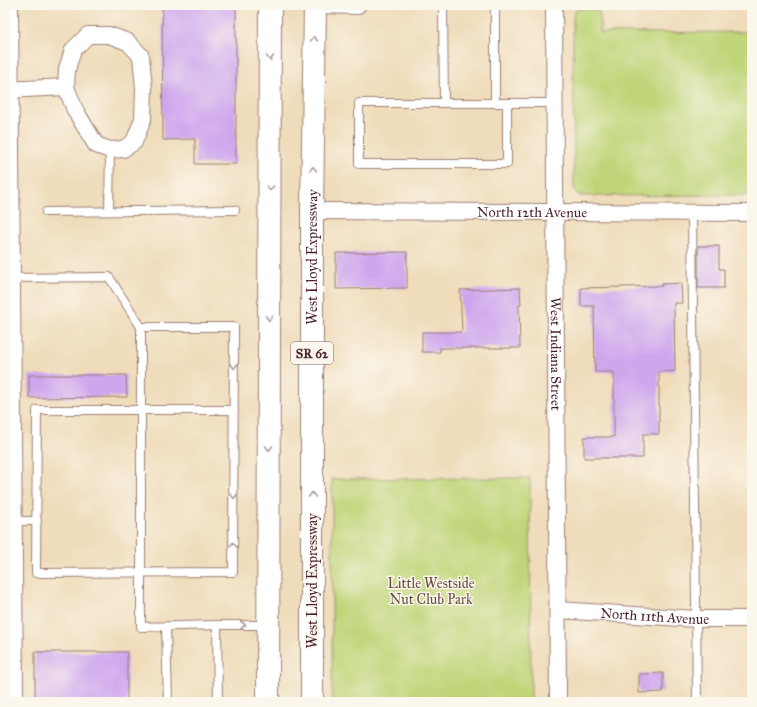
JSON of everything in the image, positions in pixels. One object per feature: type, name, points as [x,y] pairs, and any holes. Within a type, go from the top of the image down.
[{"type":"main road","points":[[7,5],[7,210],[10,278],[11,521],[8,605],[12,702]]},
{"type":"main road","points":[[268,702],[270,5]]},
{"type":"main road","name":"West Lloyd Expressway","points":[[312,702],[312,210],[315,7]]},
{"type":"street","name":"West Indiana Street","points":[[554,5],[558,702]]},
{"type":"street","points":[[109,34],[128,42],[141,56],[144,88],[143,119],[134,142],[123,149],[110,150],[96,145],[75,110],[66,87],[67,69],[73,50],[88,35],[109,34]]},
{"type":"street","points":[[7,90],[66,87]]},
{"type":"street","name":"North 12th Avenue","points":[[312,210],[556,213],[752,212]]},
{"type":"street","name":"North 11th Avenue","points":[[558,610],[696,619],[752,619]]},
{"type":"lane","points":[[315,7],[358,10],[363,5]]},
{"type":"lane","points":[[443,5],[444,103]]},
{"type":"lane","points":[[495,5],[495,103]]},
{"type":"lane","points":[[507,104],[507,164],[360,164],[359,103],[555,104]]},
{"type":"lane","points":[[109,211],[110,150]]},
{"type":"lane","points":[[46,212],[235,210]]},
{"type":"lane","points":[[692,213],[697,702]]},
{"type":"lane","points":[[10,278],[109,277],[141,327],[141,627],[268,625]]},
{"type":"lane","points":[[141,327],[234,327],[234,410],[234,518],[233,572],[36,573],[38,410],[234,410]]},
{"type":"lane","points":[[11,521],[37,521]]},
{"type":"lane","points":[[217,625],[218,702]]},
{"type":"lane","points":[[166,627],[168,702]]},
{"type":"green space","points":[[588,8],[598,11],[600,15],[600,33],[752,32],[752,195],[582,196],[576,193],[574,186],[573,16],[576,10]]},
{"type":"green space","name":"Little Westside Nut Club Park","points":[[530,478],[531,702],[332,702],[332,479]]},
{"type":"building","points":[[162,5],[236,5],[236,164],[195,164],[195,139],[163,140]]},
{"type":"building","points":[[698,246],[719,246],[719,269],[724,269],[724,288],[698,288]]},
{"type":"building","points":[[407,252],[407,288],[336,289],[336,253]]},
{"type":"building","points":[[681,283],[682,303],[674,303],[675,371],[659,372],[659,434],[643,434],[643,458],[584,458],[584,437],[614,437],[614,372],[595,372],[594,306],[581,306],[581,288],[662,286],[662,284]]},
{"type":"building","points":[[520,288],[520,348],[440,348],[440,352],[422,352],[422,332],[461,332],[460,290]]},
{"type":"building","points":[[29,375],[126,375],[127,397],[29,398]]},
{"type":"building","points":[[35,652],[127,652],[127,702],[35,702]]},
{"type":"building","points":[[663,673],[663,692],[639,693],[639,674]]}]
